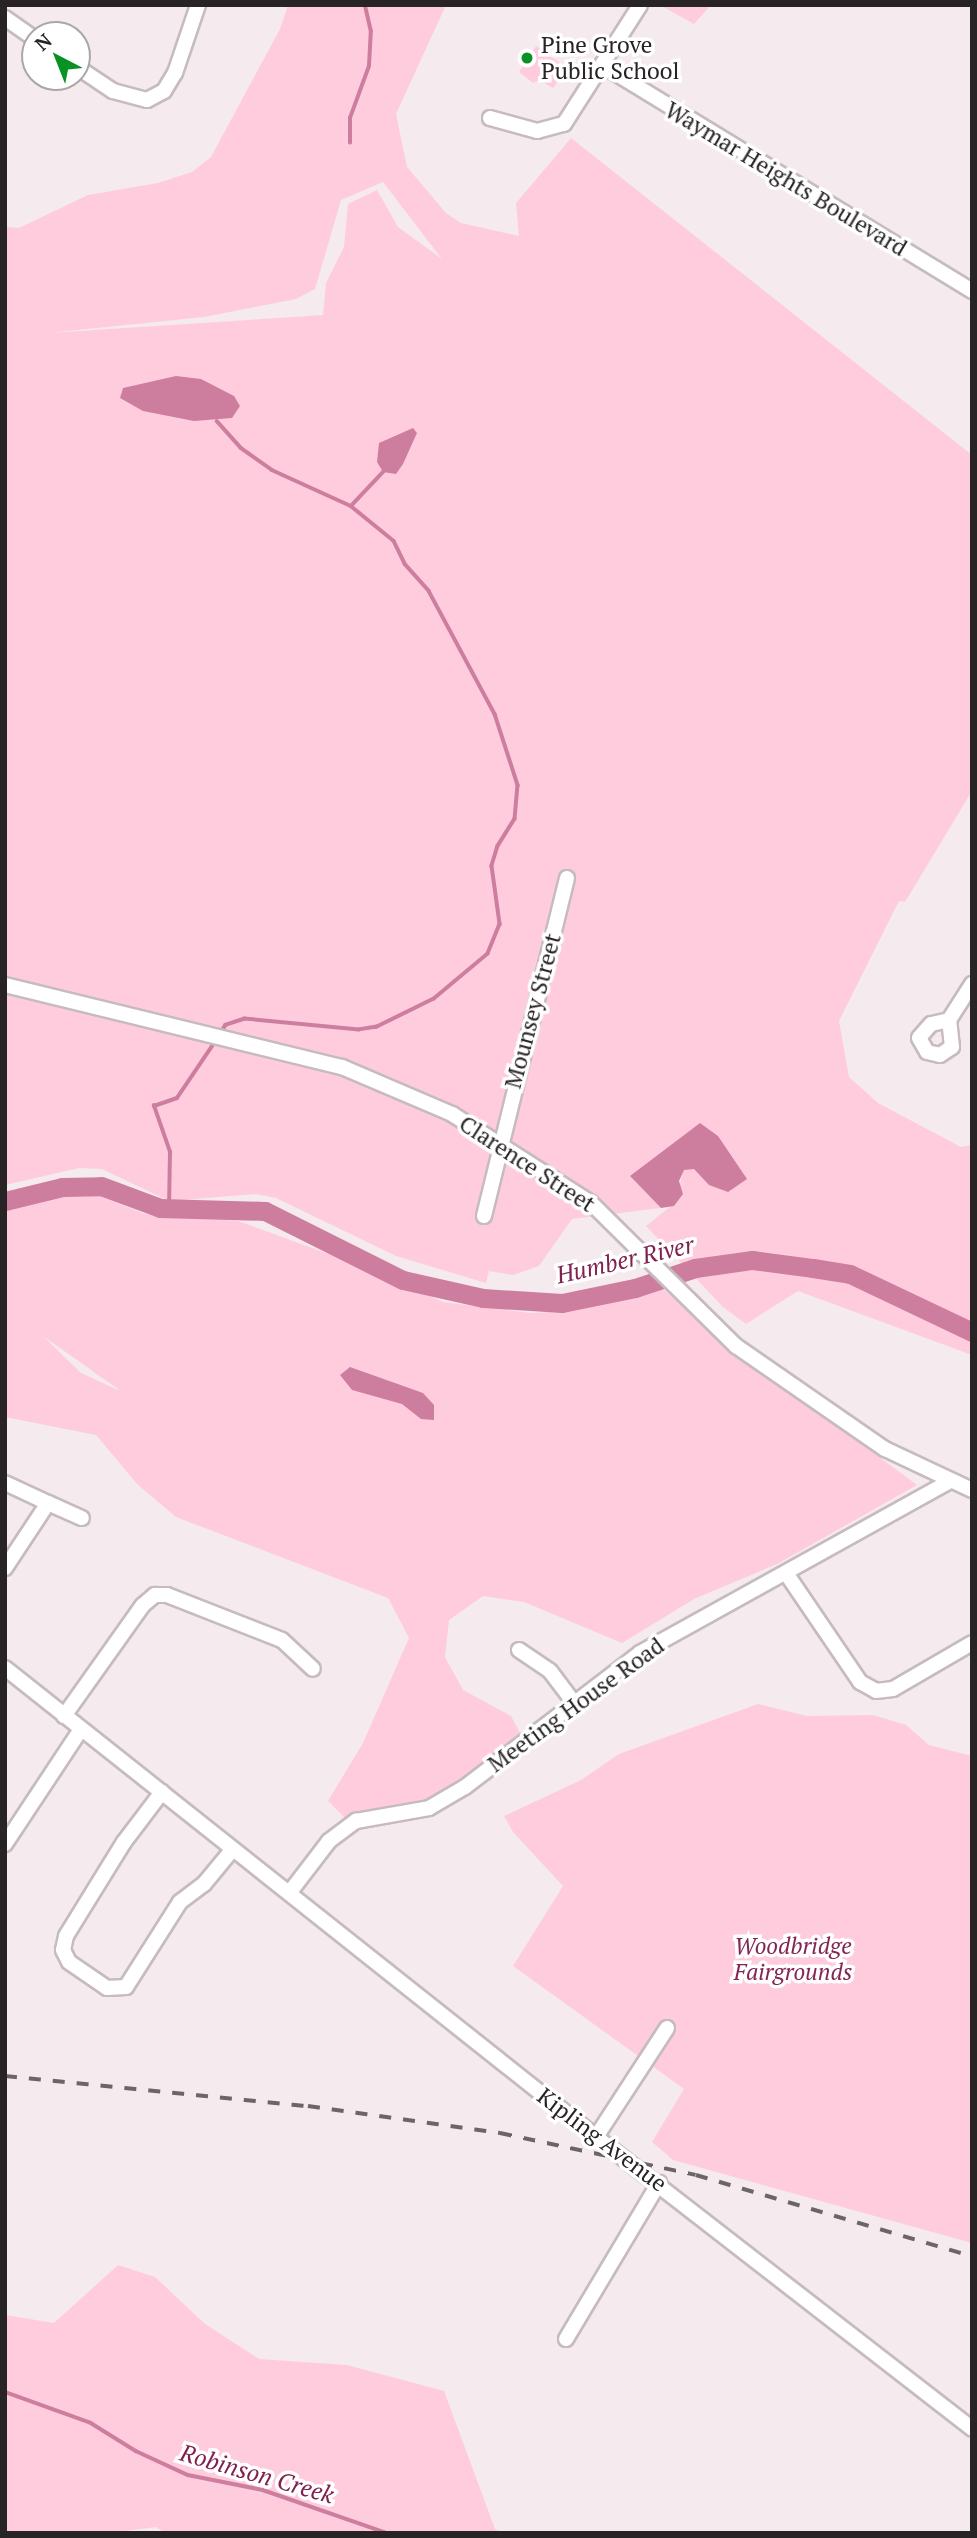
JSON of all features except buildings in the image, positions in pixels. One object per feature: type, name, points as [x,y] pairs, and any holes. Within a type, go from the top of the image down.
[{"type":"street","points":[[91,76],[113,91],[147,100],[164,91],[175,73],[198,5]]},
{"type":"street","points":[[491,118],[537,131],[564,124],[640,5]]},
{"type":"street","points":[[5,18],[21,29]]},
{"type":"street","name":"Waymar Heights Boulevard","points":[[602,65],[972,291]]},
{"type":"street","name":"Mounsey Street","points":[[484,1216],[498,1144],[567,878]]},
{"type":"street","points":[[949,1020],[972,984]]},
{"type":"street","name":"Clarence Street","points":[[5,985],[342,1067],[441,1109],[591,1203],[678,1294],[736,1346],[859,1432],[972,1490]]},
{"type":"street","name":"Meeting House Road","points":[[290,1892],[329,1841],[356,1821],[429,1808],[466,1787],[640,1653],[950,1481]]},
{"type":"street","points":[[8,1489],[82,1518]]},
{"type":"street","points":[[5,1568],[48,1503]]},
{"type":"street","points":[[786,1573],[860,1682],[876,1691],[894,1689],[972,1643]]},
{"type":"street","points":[[64,1716],[143,1605],[155,1595],[167,1595],[282,1640],[313,1670]]},
{"type":"street","points":[[519,1650],[550,1671],[573,1702]]},
{"type":"street","name":"Kipling Avenue","points":[[5,1668],[596,2137],[659,2183],[972,2428]]},
{"type":"street","points":[[5,1844],[82,1728]]},
{"type":"street","points":[[162,1792],[128,1836],[66,1936],[63,1950],[69,1962],[109,1989],[126,1987],[180,1902],[204,1884],[233,1849]]},
{"type":"street","points":[[596,2137],[667,2028]]},
{"type":"street","points":[[566,2339],[659,2183]]},
{"type":"green space","points":[[288,5],[446,5],[396,114],[407,167],[446,213],[461,223],[519,236],[516,203],[571,138],[972,455],[972,791],[905,902],[899,901],[839,1021],[849,1077],[878,1103],[961,1147],[972,1145],[972,1355],[798,1291],[746,1324],[723,1307],[646,1226],[676,1202],[683,1170],[729,1160],[630,1176],[661,1208],[572,1219],[539,1266],[513,1275],[489,1271],[486,1283],[396,1256],[276,1198],[255,1194],[169,1201],[102,1169],[79,1168],[5,1185],[5,227],[19,228],[88,195],[158,183],[192,172],[211,157],[280,29]],"holes":[[[383,182],[442,259],[398,227],[377,190],[348,204],[344,247],[326,283],[323,315],[48,333],[204,317],[296,299],[315,289],[341,200]]]},
{"type":"green space","points":[[660,5],[711,5],[694,24]]},
{"type":"green space","points":[[536,46],[564,66],[565,72],[553,88],[539,80],[533,83],[519,72]]},
{"type":"green space","points":[[79,1188],[145,1214],[238,1221],[370,1269],[443,1302],[531,1313],[573,1311],[663,1289],[732,1348],[917,1485],[777,1564],[694,1599],[622,1643],[524,1602],[483,1596],[449,1620],[445,1657],[463,1690],[511,1716],[526,1744],[438,1805],[351,1824],[328,1801],[363,1743],[409,1638],[388,1598],[176,1517],[138,1485],[96,1435],[5,1417],[5,1204]],"holes":[[[43,1336],[118,1389],[81,1373]]]},
{"type":"green space","name":"Woodbridge Fairgrounds","points":[[758,1704],[807,1716],[873,1715],[906,1725],[929,1745],[972,1756],[972,2243],[673,2160],[652,2142],[684,2089],[513,1966],[563,1886],[513,1832],[504,1816],[581,1780],[619,1754]]},
{"type":"green space","points":[[118,2265],[155,2277],[205,2324],[259,2359],[347,2365],[444,2391],[495,2529],[504,2533],[165,2533],[156,2527],[109,2533],[5,2533],[5,2315],[54,2323]]},
{"type":"shaded area","points":[[176,376],[201,379],[234,396],[240,406],[232,418],[194,421],[143,411],[120,398],[123,388]]},
{"type":"shaded area","points":[[413,428],[417,433],[403,464],[396,474],[383,472],[377,462],[379,443]]},
{"type":"shaded area","points":[[700,1123],[718,1136],[747,1179],[728,1192],[709,1185],[694,1169],[684,1170],[679,1181],[683,1194],[674,1206],[661,1208],[630,1176]]},
{"type":"shaded area","points":[[350,1367],[423,1393],[434,1405],[434,1420],[421,1419],[402,1404],[352,1390],[340,1375]]},
{"type":"waterway","points":[[350,143],[350,118],[369,66],[371,32],[365,5]]},
{"type":"waterway","points":[[217,421],[241,448],[272,470],[351,506],[394,541],[405,564],[429,591],[495,714],[518,785],[515,819],[498,846],[492,866],[500,924],[488,954],[434,999],[377,1027],[359,1030],[245,1019],[226,1025],[221,1033]]},
{"type":"waterway","points":[[351,506],[383,472]]},
{"type":"waterway","points":[[169,1209],[170,1152],[154,1106],[177,1098],[217,1039]]},
{"type":"waterway","name":"Humber River","points":[[5,1201],[62,1187],[101,1186],[160,1208],[265,1211],[403,1280],[483,1298],[562,1303],[635,1288],[695,1268],[752,1260],[813,1268],[850,1274],[972,1332]]},
{"type":"waterway","name":"Robinson Creek","points":[[5,2392],[91,2423],[136,2451],[188,2475],[263,2490],[387,2533]]},
{"type":"railway","points":[[5,2076],[308,2106],[500,2133],[696,2175],[972,2256]]},
{"type":"place","name":"Pine Grove Public School","points":[[527,58]]}]
